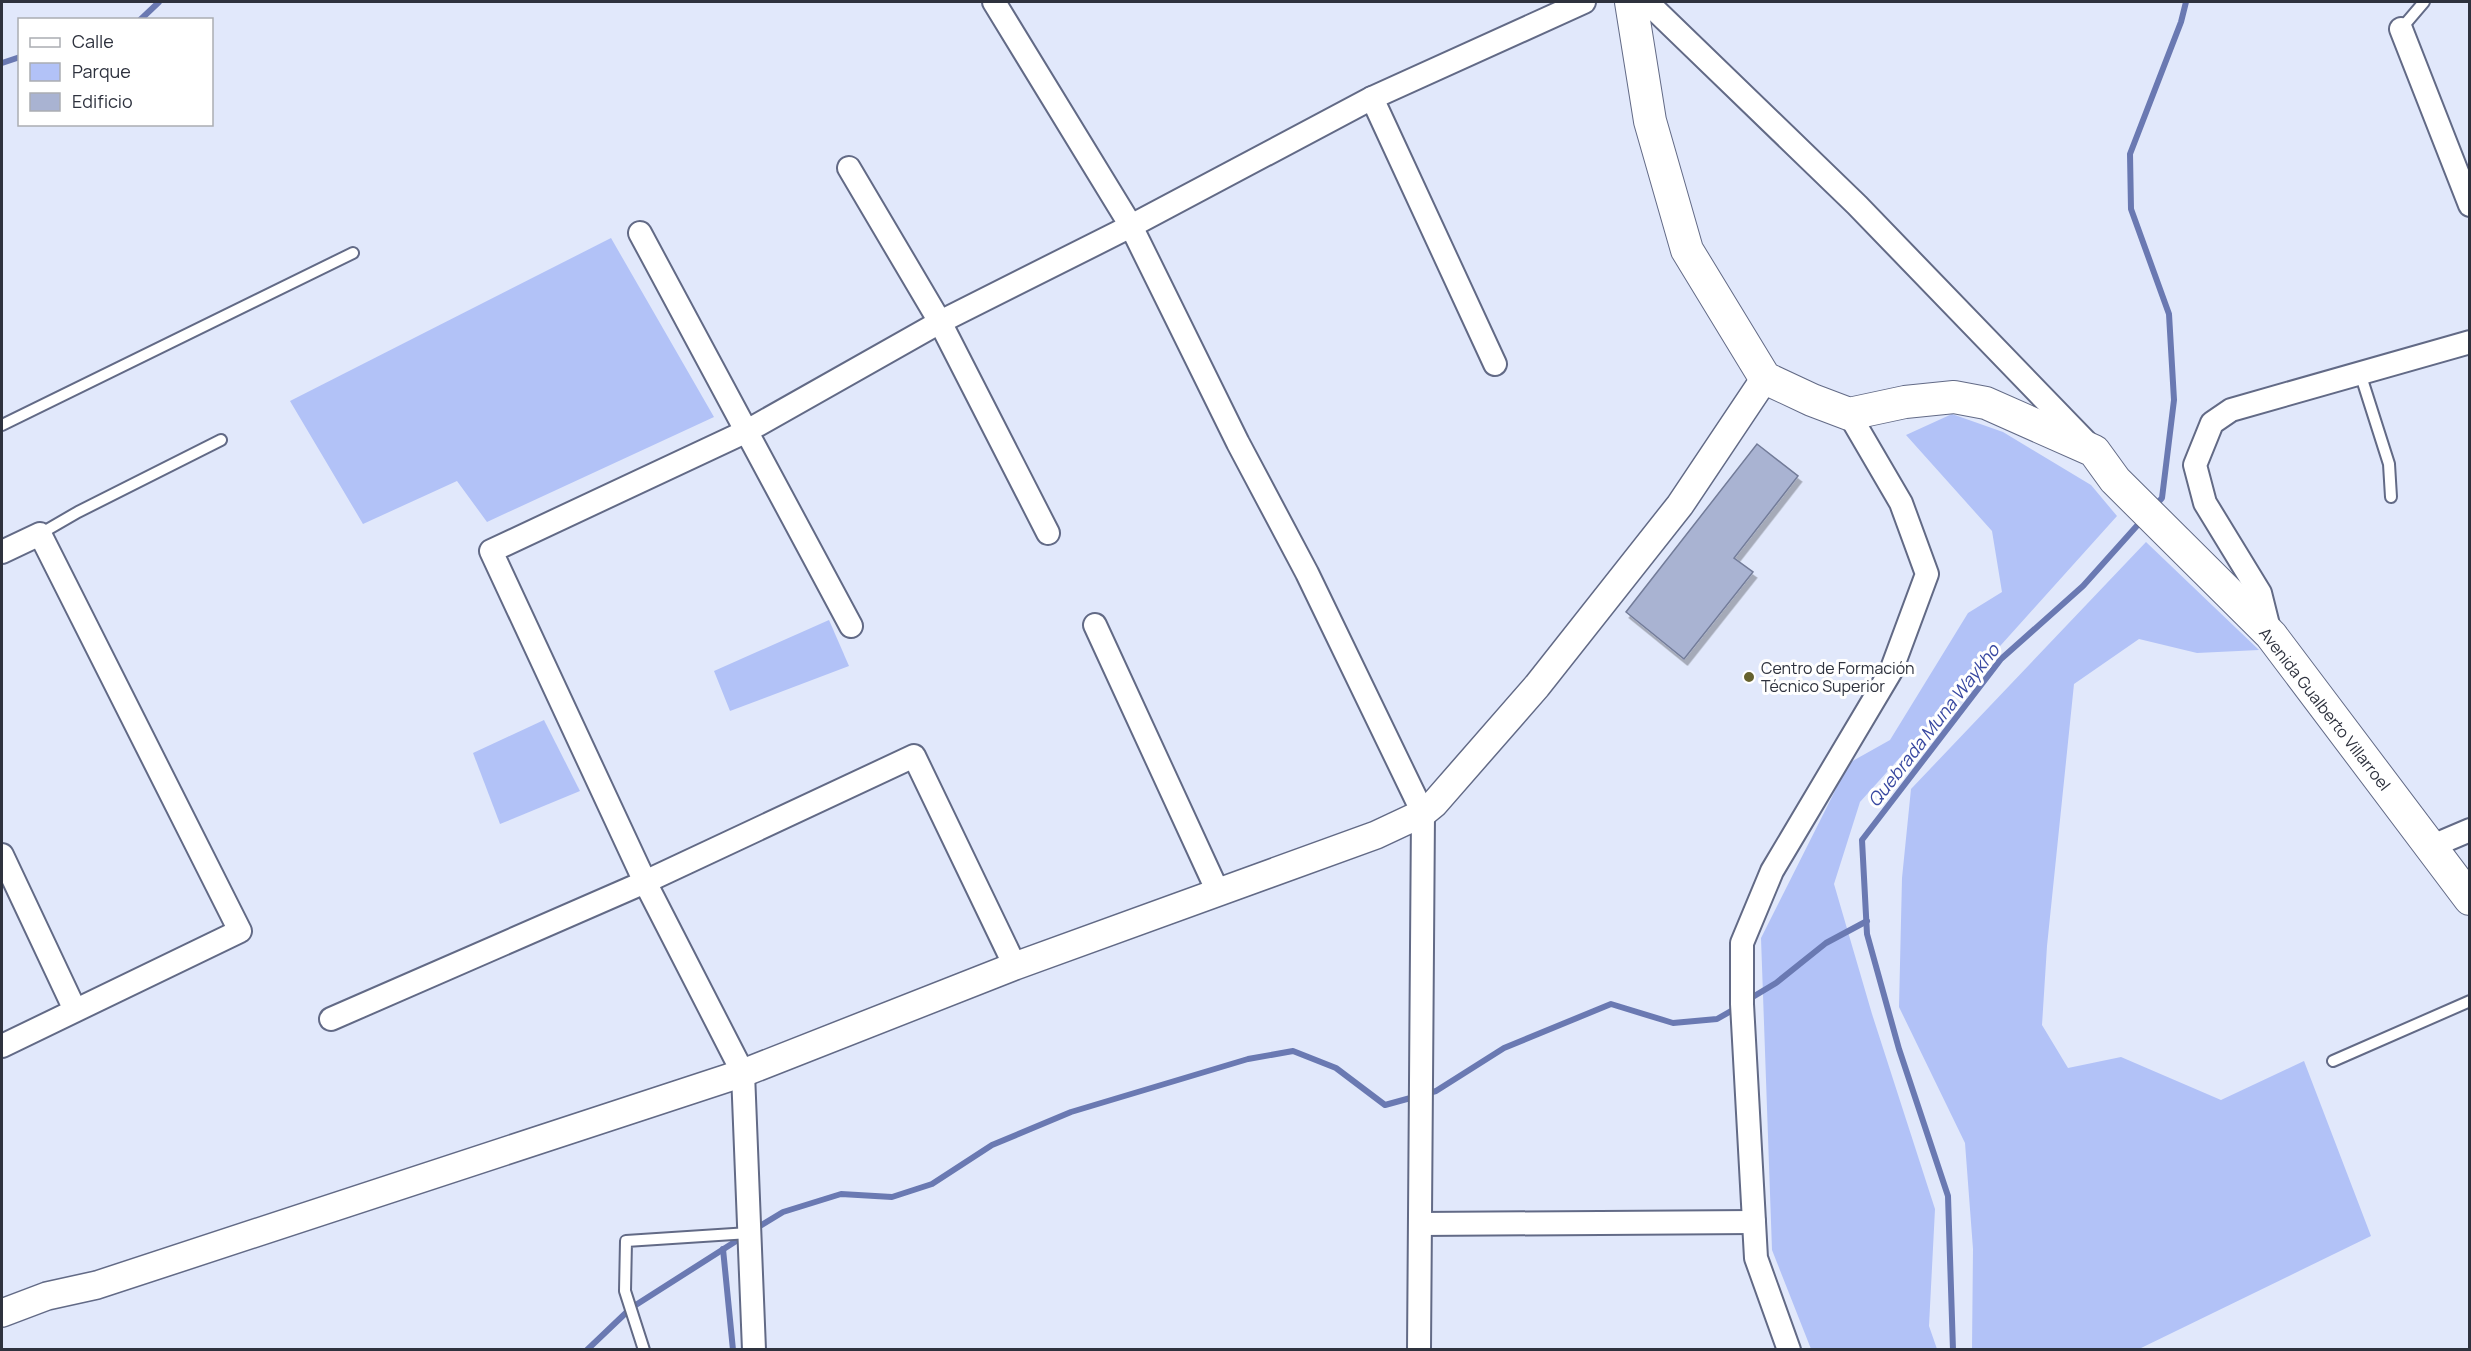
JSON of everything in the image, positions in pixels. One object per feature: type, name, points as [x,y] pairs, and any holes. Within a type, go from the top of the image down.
[{"type":"main road","points":[[1631,2],[1650,121],[1687,250],[1765,378],[1849,414],[1905,402],[1954,397],[1986,403],[2094,451]]},
{"type":"main road","name":"Avenida Gualberto Villarroel","points":[[2094,451],[2115,480],[2271,635],[2469,899]]},
{"type":"street","points":[[994,2],[1131,226],[1238,443],[1307,573],[1423,813],[1419,1350]]},
{"type":"street","points":[[754,1350],[743,1073],[645,882],[491,551],[747,431],[940,322],[1131,226],[1372,98],[1584,2]]},
{"type":"street","points":[[1647,2],[1857,205],[2094,451]]},
{"type":"street","points":[[2401,29],[2469,205]]},
{"type":"street","points":[[1372,98],[1495,364]]},
{"type":"street","points":[[849,168],[940,322],[1048,533]]},
{"type":"street","points":[[640,233],[851,626]]},
{"type":"street","points":[[2271,635],[2260,593],[2205,504],[2195,465],[2212,423],[2231,410],[2469,342]]},
{"type":"street","points":[[2,1313],[47,1296],[97,1285],[743,1073],[1015,966],[1376,835],[1423,813],[1537,686],[1680,505],[1765,378]]},
{"type":"street","points":[[1789,1350],[1756,1258],[1742,1004],[1742,943],[1772,871],[1891,671],[1926,574],[1901,503],[1849,414]]},
{"type":"street","points":[[2,552],[40,534],[240,931],[2,1046]]},
{"type":"street","points":[[1095,625],[1218,892]]},
{"type":"street","points":[[331,1019],[645,882],[914,756],[1015,966]]},
{"type":"street","points":[[2430,847],[2469,830]]},
{"type":"street","points":[[2,855],[75,1010]]},
{"type":"street","points":[[1420,1224],[1754,1221]]},
{"type":"lane","points":[[2401,29],[2424,2]]},
{"type":"lane","points":[[2,425],[353,252]]},
{"type":"lane","points":[[2360,373],[2389,464],[2391,497]]},
{"type":"lane","points":[[40,534],[78,512],[221,440]]},
{"type":"lane","points":[[2333,1061],[2469,1001]]},
{"type":"lane","points":[[644,1350],[625,1291],[627,1241],[749,1233]]},
{"type":"green space","points":[[611,238],[714,417],[487,522],[457,481],[363,524],[290,401]]},
{"type":"green space","points":[[1952,414],[2003,432],[2091,485],[2117,516],[1860,802],[1834,884],[1872,1014],[1935,1209],[1929,1326],[1937,1349],[1811,1349],[1772,1250],[1761,938],[1849,763],[1890,740],[1968,613],[2002,592],[1992,531],[1906,435]]},
{"type":"green space","points":[[2146,542],[2259,650],[2197,653],[2139,639],[2074,684],[2047,946],[2042,1025],[2068,1068],[2121,1057],[2221,1100],[2304,1061],[2371,1236],[2139,1349],[1972,1349],[1973,1249],[1965,1143],[1899,1007],[1902,878],[1911,789]]},
{"type":"green space","points":[[829,620],[849,666],[730,711],[714,671]]},
{"type":"green space","points":[[544,720],[580,791],[500,824],[473,753]]},
{"type":"building","points":[[1757,444],[1798,476],[1734,558],[1753,572],[1684,659],[1626,612]]},
{"type":"waterway","points":[[142,18],[159,2]]},
{"type":"waterway","name":"Quebrada Muna Waykho","points":[[2154,507],[2162,498],[2174,400],[2169,314],[2131,209],[2130,154],[2181,22],[2186,2]]},
{"type":"waterway","points":[[2,63],[18,58]]},
{"type":"waterway","name":"Quebrada Muna Waykho","points":[[1953,1350],[1948,1196],[1899,1049],[1867,934],[1862,840],[2001,659],[2083,586],[2143,519]]},
{"type":"waterway","points":[[1746,1001],[1776,983],[1826,943],[1867,921]]},
{"type":"waterway","points":[[755,1229],[783,1212],[841,1194],[892,1197],[932,1184],[992,1145],[1071,1112],[1248,1059],[1293,1051],[1336,1068],[1385,1105],[1436,1091],[1504,1048],[1611,1004],[1673,1023],[1717,1019],[1738,1007]]},
{"type":"waterway","points":[[587,1350],[631,1308],[744,1236]]},
{"type":"waterway","points":[[723,1249],[733,1350]]},
{"type":"place","name":"Centro de Formación Técnico Superior","points":[[1749,677]]}]
